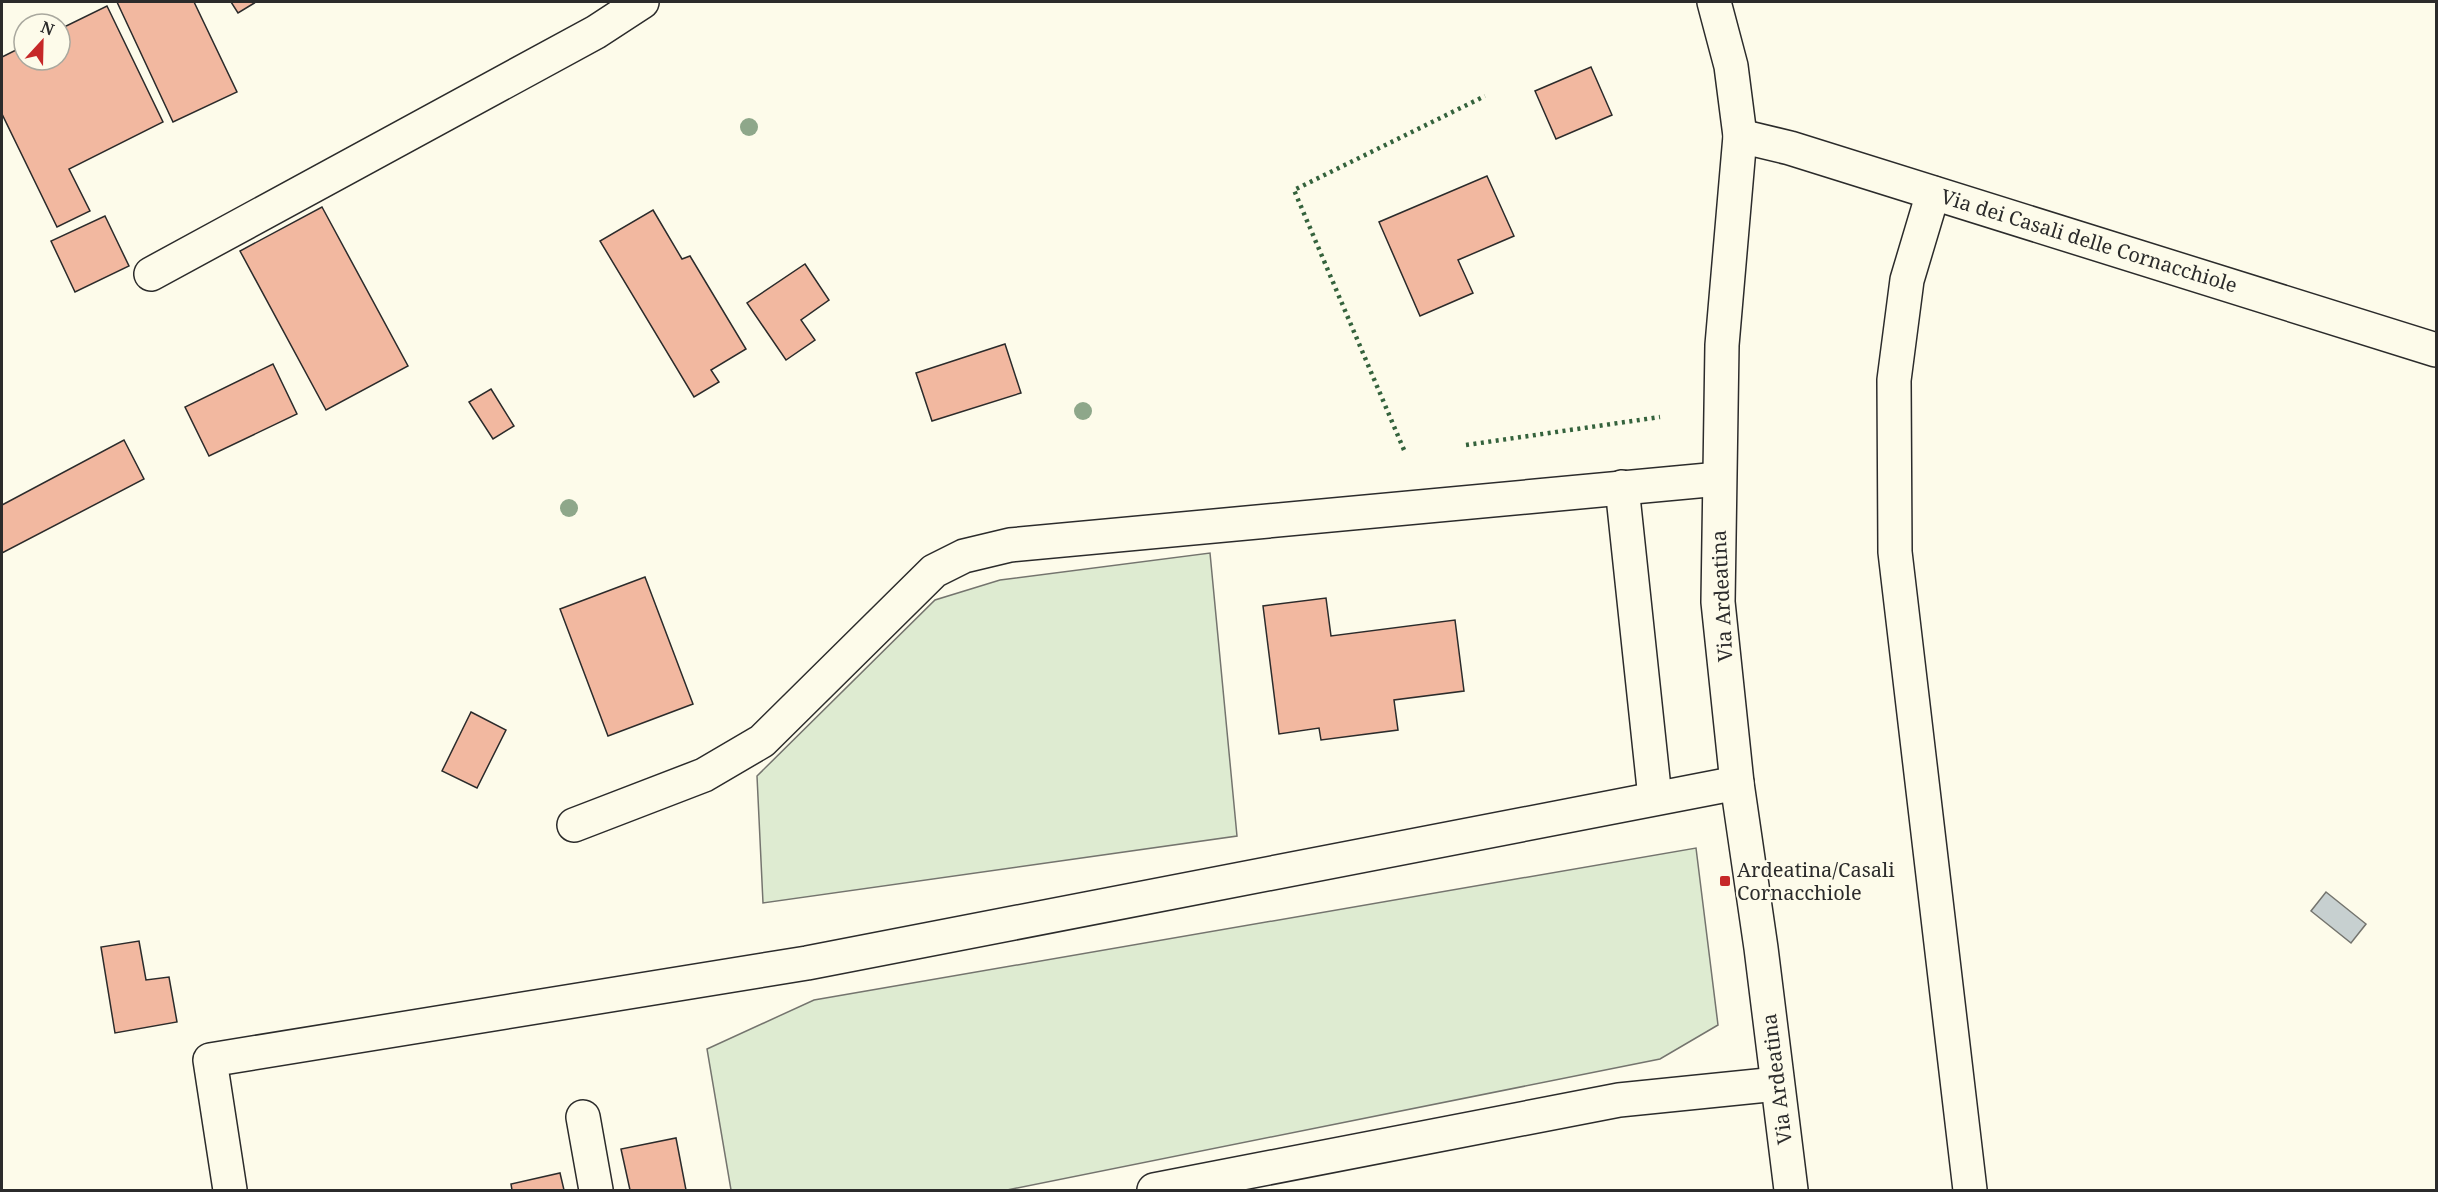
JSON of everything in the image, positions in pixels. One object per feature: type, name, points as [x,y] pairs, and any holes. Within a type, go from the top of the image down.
[{"type":"main road","points":[[151,274],[596,32],[642,2]]},
{"type":"main road","name":"Via Ardeatina","points":[[1713,2],[1731,66],[1740,136],[1722,345],[1718,602],[1737,783],[1761,948],[1791,1191]]},
{"type":"main road","name":"Via dei Casali delle Cornacchiole","points":[[1740,136],[1790,148],[2436,350]]},
{"type":"main road","points":[[1933,193],[1907,280],[1894,380],[1895,552],[1970,1191]]},
{"type":"main road","points":[[574,825],[704,775],[762,741],[812,694],[913,588],[934,571],[964,556],[1010,545],[1719,479]]},
{"type":"main road","points":[[1622,487],[1655,798]]},
{"type":"main road","points":[[230,1191],[210,1060],[807,963],[1737,783]]},
{"type":"main road","points":[[1154,1191],[1618,1100],[1777,1084]]},
{"type":"main road","points":[[583,1117],[596,1191]]},
{"type":"green space","points":[[1210,553],[1237,836],[763,903],[757,776],[935,600],[1000,580]]},
{"type":"green space","points":[[1696,848],[1718,1025],[1660,1059],[1007,1190],[731,1190],[707,1049],[814,1000]]},
{"type":"shaded area","points":[[2326,892],[2366,924],[2351,943],[2311,911]]},
{"type":"building","points":[[117,2],[194,2],[237,92],[173,122]]},
{"type":"building","points":[[231,2],[256,2],[238,13]]},
{"type":"building","points":[[107,6],[163,122],[69,169],[90,211],[57,227],[2,114],[2,57],[12,52],[12,72],[72,72],[72,23]]},
{"type":"building","points":[[1591,67],[1612,115],[1556,139],[1535,91]]},
{"type":"building","points":[[1487,176],[1514,236],[1458,260],[1473,293],[1420,316],[1379,222]]},
{"type":"building","points":[[322,207],[408,366],[326,410],[240,251]]},
{"type":"building","points":[[653,210],[682,259],[690,256],[746,349],[711,370],[719,382],[694,397],[600,241]]},
{"type":"building","points":[[105,216],[129,266],[75,292],[51,241]]},
{"type":"building","points":[[805,264],[829,300],[801,320],[815,340],[786,360],[747,303]]},
{"type":"building","points":[[1005,344],[1021,393],[932,421],[916,373]]},
{"type":"building","points":[[273,364],[297,414],[209,456],[185,407]]},
{"type":"building","points":[[491,389],[514,426],[493,439],[469,402]]},
{"type":"building","points":[[124,440],[144,479],[2,553],[2,505]]},
{"type":"building","points":[[645,577],[693,704],[608,736],[560,609]]},
{"type":"building","points":[[1326,598],[1331,636],[1455,620],[1464,691],[1394,700],[1398,730],[1321,740],[1319,728],[1279,734],[1263,606]]},
{"type":"building","points":[[471,712],[506,730],[477,788],[442,771]]},
{"type":"building","points":[[139,941],[146,980],[169,977],[177,1022],[115,1033],[101,947]]},
{"type":"building","points":[[676,1138],[686,1190],[630,1190],[621,1149]]},
{"type":"building","points":[[560,1173],[564,1190],[512,1190],[511,1184]]},
{"type":"hedge","points":[[1404,450],[1294,190],[1485,96]]},
{"type":"hedge","points":[[1466,445],[1660,417]]},
{"type":"place","name":"Ardeatina/Casali Cornacchiole","points":[[1725,881]]}]
